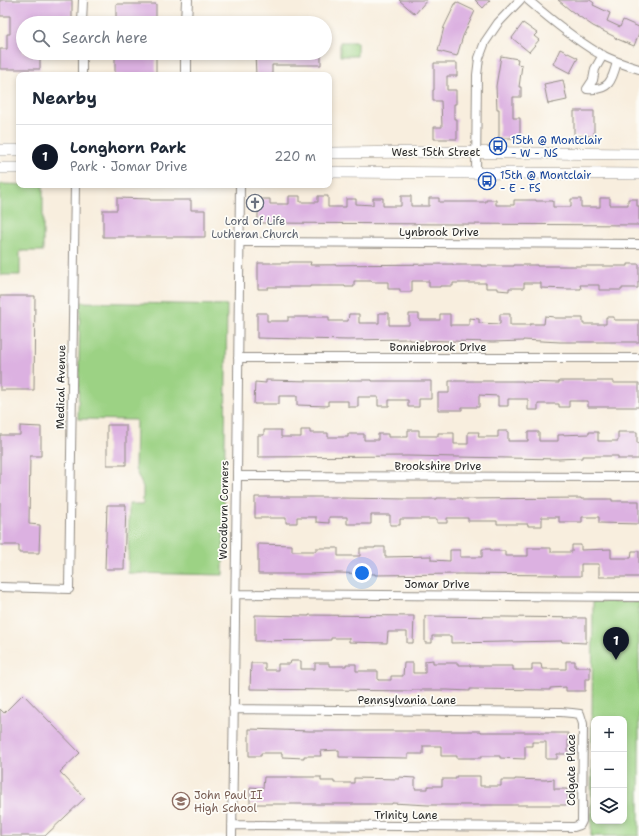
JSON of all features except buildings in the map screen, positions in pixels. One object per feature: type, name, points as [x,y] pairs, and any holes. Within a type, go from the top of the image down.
[{"type":"main road","points":[[0,150],[16,150]]},
{"type":"main road","name":"West 15th Street","points":[[332,153],[476,152],[639,154]]},
{"type":"main road","points":[[0,168],[16,168]]},
{"type":"main road","name":"West 15th Street","points":[[332,172],[639,174]]},
{"type":"street","points":[[82,16],[83,0]]},
{"type":"street","points":[[186,16],[187,0]]},
{"type":"street","points":[[476,173],[477,75],[479,58],[485,42],[498,23],[520,0]]},
{"type":"street","points":[[528,0],[559,26],[603,55],[639,69]]},
{"type":"street","points":[[603,55],[595,69],[593,80],[587,89],[596,90],[603,88],[613,77],[618,62]]},
{"type":"street","points":[[82,60],[82,72]]},
{"type":"street","points":[[186,60],[186,72]]},
{"type":"street","name":"Medical Avenue","points":[[0,587],[69,589],[74,188]]},
{"type":"street","name":"Woodburn Corners","points":[[232,836],[240,188]]},
{"type":"street","name":"Lynbrook Drive","points":[[240,242],[639,244]]},
{"type":"street","name":"Bonniebrook Drive","points":[[238,358],[639,358]]},
{"type":"street","name":"Brookshire Drive","points":[[237,476],[639,478]]},
{"type":"street","name":"Jomar Drive","points":[[235,594],[639,597]]},
{"type":"street","name":"Pennsylvania Lane","points":[[233,709],[572,712],[580,714]]},
{"type":"street","name":"Colgate Place","points":[[580,714],[583,724],[582,820],[580,825]]},
{"type":"street","name":"Trinity Lane","points":[[232,825],[580,825]]},
{"type":"green space","points":[[340,42],[357,42],[357,56],[340,56]]},
{"type":"green space","points":[[0,184],[16,184],[16,188],[43,188],[43,251],[20,251],[20,275],[0,275]]},
{"type":"green space","points":[[80,302],[227,305],[223,575],[128,573],[129,504],[143,504],[143,487],[135,469],[136,420],[78,419]]},
{"type":"green space","points":[[593,601],[639,602],[639,836],[591,836],[591,824],[627,824],[627,716],[592,716]]},
{"type":"place","name":"15th @ Montclair - W - NS","points":[[498,146]]},
{"type":"place","name":"15th @ Montclair - E - FS","points":[[487,181]]},
{"type":"place","name":"Lord of Life Lutheran Church","points":[[255,203]]},
{"type":"place","name":"Longhorn Park","points":[[616,660]]},
{"type":"place","name":"John Paul II High School","points":[[181,801]]}]
